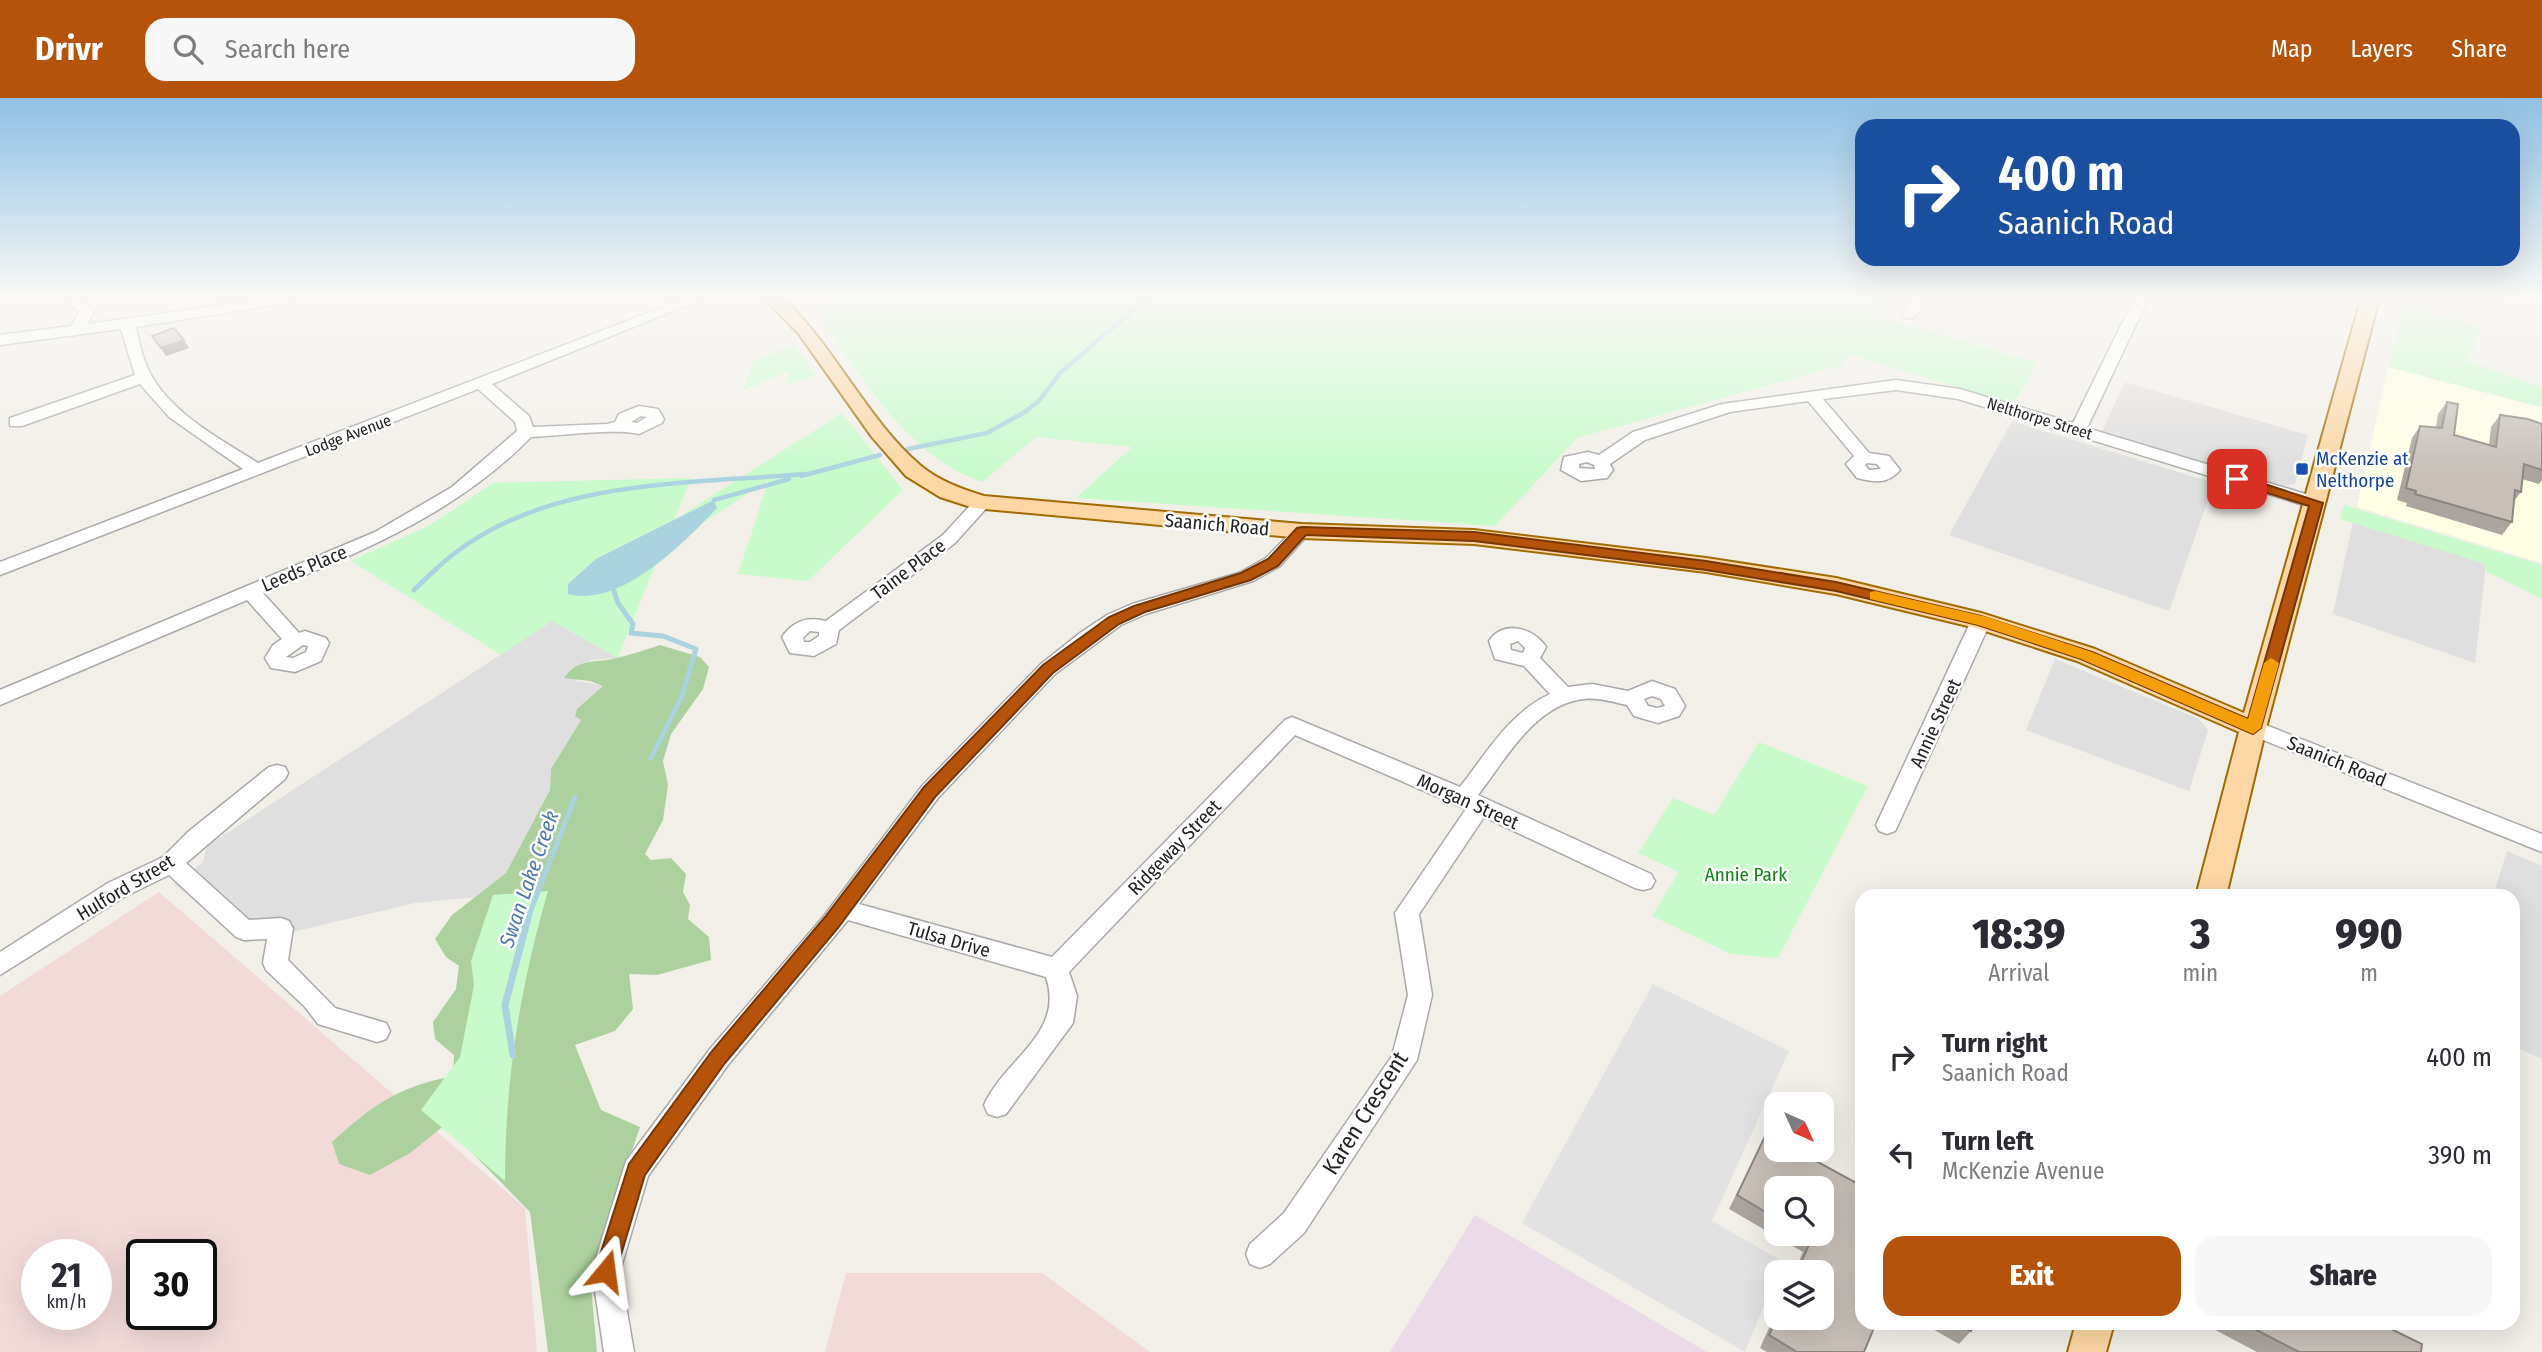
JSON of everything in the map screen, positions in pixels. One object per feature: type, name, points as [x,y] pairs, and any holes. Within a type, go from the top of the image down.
[{"type":"main road","name":"Saanich Road","points":[[826,358],[879,433],[914,471],[948,492],[982,503],[1302,531],[1474,537],[1706,565],[1836,586],[1981,621],[2086,655],[2253,728]]},
{"type":"main road","points":[[2213,889],[2253,728],[2355,358]]},
{"type":"main road","points":[[2087,1352],[2093,1330]]},
{"type":"street","points":[[138,358],[144,377],[195,429],[257,470]]},
{"type":"street","name":"Lodge Avenue","points":[[0,569],[546,358]]},
{"type":"street","points":[[2077,429],[2112,358]]},
{"type":"street","points":[[16,422],[144,377]]},
{"type":"street","points":[[481,383],[523,421],[526,432],[607,429],[622,425]]},
{"type":"street","name":"Nelthorpe Street","points":[[1601,463],[1639,436],[1728,407],[1896,385],[1922,386],[1960,394],[2316,503]]},
{"type":"street","points":[[1811,395],[1864,457]]},
{"type":"street","name":"Leeds Place","points":[[0,698],[381,536],[441,504],[477,478],[526,432]]},
{"type":"street","name":"Taine Place","points":[[829,628],[949,539],[982,503]]},
{"type":"street","points":[[619,1352],[606,1271],[636,1171],[719,1057],[842,909],[930,792],[1048,669],[1114,620],[1139,609],[1246,577],[1273,562],[1302,531]]},
{"type":"street","points":[[250,591],[295,640]]},
{"type":"street","name":"Annie Street","points":[[1886,825],[1981,621]]},
{"type":"street","points":[[1529,659],[1564,696],[1586,691],[1634,699]]},
{"type":"street","name":"Karen Crescent","points":[[1260,1254],[1294,1223],[1404,1060],[1420,995],[1407,913],[1472,802],[1530,717],[1546,702],[1564,696]]},
{"type":"street","name":"Morgan Street","points":[[1292,725],[1472,802],[1643,881]]},
{"type":"street","name":"Ridgeway Street","points":[[1056,969],[1292,725]]},
{"type":"street","name":"Saanich Road","points":[[2253,728],[2542,843]]},
{"type":"street","name":"Hulford Street","points":[[0,965],[116,890],[171,863],[196,838],[277,773]]},
{"type":"street","points":[[171,863],[244,930],[281,928],[275,963],[314,999],[327,1016],[377,1031]]},
{"type":"street","name":"Tulsa Drive","points":[[842,909],[1056,969]]},
{"type":"street","points":[[998,1105],[1060,1023],[1065,996],[1056,969]]},
{"type":"shaded area","points":[[2388,367],[2542,408],[2542,563],[2357,507]]},
{"type":"shaded area","points":[[2125,382],[2308,435],[2295,484],[2283,486],[2102,431]]},
{"type":"shaded area","points":[[2012,421],[2214,483],[2169,611],[1949,535]]},
{"type":"shaded area","points":[[2353,522],[2486,564],[2475,663],[2333,614]]},
{"type":"shaded area","points":[[552,621],[618,658],[590,660],[575,681],[604,685],[592,699],[577,709],[581,720],[551,769],[550,790],[506,873],[477,897],[415,903],[245,943],[174,884],[203,862],[207,846]]},
{"type":"shaded area","points":[[2055,659],[2199,719],[2208,730],[2189,791],[2026,730]]},
{"type":"shaded area","points":[[2507,851],[2542,866],[2542,1059],[2520,1049],[2520,889],[2495,889]]},
{"type":"shaded area","points":[[159,892],[525,1208],[537,1352],[0,1352],[0,996]]},
{"type":"shaded area","points":[[1653,984],[1789,1051],[1770,1092],[1764,1092],[1764,1106],[1712,1221],[1780,1260],[1764,1260],[1764,1305],[1745,1352],[1522,1223]]},
{"type":"shaded area","points":[[1475,1215],[1707,1352],[1390,1352]]},
{"type":"shaded area","points":[[846,1273],[1042,1273],[1150,1352],[825,1352]]},
{"type":"green space","points":[[762,358],[803,358],[816,376],[786,384],[790,370],[743,391],[754,361]]},
{"type":"green space","points":[[848,358],[1846,358],[1842,365],[1577,438],[1495,526],[1076,498],[1132,447],[1036,437],[982,482],[952,468],[929,452],[908,434]]},
{"type":"green space","points":[[1860,358],[2018,358],[2037,363],[2013,404]]},
{"type":"green space","points":[[2391,358],[2466,358],[2464,360],[2542,387],[2542,407],[2389,367]]},
{"type":"green space","points":[[842,413],[903,490],[808,581],[738,574],[769,480],[661,550],[618,658],[552,621],[501,655],[351,561],[428,526],[493,483],[691,478],[674,520]]},
{"type":"green space","points":[[2344,505],[2542,565],[2542,599],[2485,571],[2486,564],[2340,519]]},
{"type":"green space","points":[[660,645],[700,657],[709,667],[703,689],[671,734],[663,761],[668,785],[663,820],[645,854],[651,860],[671,858],[686,874],[683,892],[690,905],[688,919],[709,937],[711,960],[657,975],[629,974],[633,1009],[615,1031],[575,1045],[601,1110],[640,1127],[590,1275],[597,1352],[548,1352],[530,1212],[445,1125],[410,1153],[370,1175],[339,1164],[332,1142],[387,1099],[433,1080],[453,1076],[454,1055],[435,1039],[433,1022],[456,989],[459,966],[446,957],[435,939],[452,915],[506,873],[550,790],[551,769],[581,720],[575,716],[577,709],[603,686],[590,681],[564,678],[580,665],[618,658]]},
{"type":"green space","name":"Annie Park","points":[[1759,742],[1868,786],[1778,958],[1731,954],[1652,916],[1679,872],[1638,853],[1673,798],[1714,815]]},
{"type":"green space","points":[[548,891],[529,963],[516,1034],[508,1106],[505,1181],[421,1110],[460,1057],[474,985],[471,961],[493,895]]},
{"type":"water","points":[[714,500],[717,508],[650,569],[609,591],[588,596],[568,594],[568,584],[596,559]]},
{"type":"building","points":[[2447,402],[2458,404],[2454,435],[2496,447],[2500,415],[2542,424],[2542,470],[2524,464],[2521,492],[2515,490],[2512,522],[2415,494],[2416,491],[2406,488],[2420,426],[2442,428]]},
{"type":"building","points":[[1764,1138],[1764,1162],[1818,1162],[1855,1182],[1855,1330],[1873,1330],[1864,1352],[1797,1352],[1769,1335],[1771,1330],[1834,1330],[1834,1260],[1802,1260],[1808,1246],[1834,1246],[1834,1176],[1764,1176],[1764,1211],[1737,1195]]},
{"type":"building","points":[[2257,1330],[2393,1330],[2422,1344],[2421,1352],[2299,1352]]},
{"type":"waterway","name":"Swan Lake Creek","points":[[908,449],[987,433],[1039,401],[1060,373],[1078,358]]},
{"type":"waterway","name":"Swan Lake Creek","points":[[801,476],[880,455]]},
{"type":"waterway","points":[[434,571],[473,541],[515,518],[561,502],[658,485],[804,474]]},
{"type":"waterway","name":"Swan Lake Creek","points":[[714,500],[789,479]]},
{"type":"waterway","points":[[414,590],[436,569]]},
{"type":"waterway","name":"Swan Lake Creek","points":[[613,588],[618,603],[633,624],[631,633],[663,636],[696,649],[682,696],[651,758]]},
{"type":"waterway","name":"Swan Lake Creek","points":[[529,915],[575,797]]},
{"type":"waterway","name":"Swan Lake Creek","points":[[513,1055],[505,1005],[529,914]]},
{"type":"slow traffic","points":[[1875,596],[1981,621],[2086,655],[2253,728],[2271,663]]},
{"type":"place","name":"McKenzie at Nelthorpe","points":[[2302,469]]},
{"type":"route","points":[[606,1271],[636,1171],[719,1057],[832,923],[930,792],[1048,669],[1114,620],[1139,609],[1246,577],[1273,562],[1302,531],[1474,537],[1638,559],[1706,565],[1836,586],[1981,621],[2086,655],[2253,728],[2316,503],[2237,479]]}]
